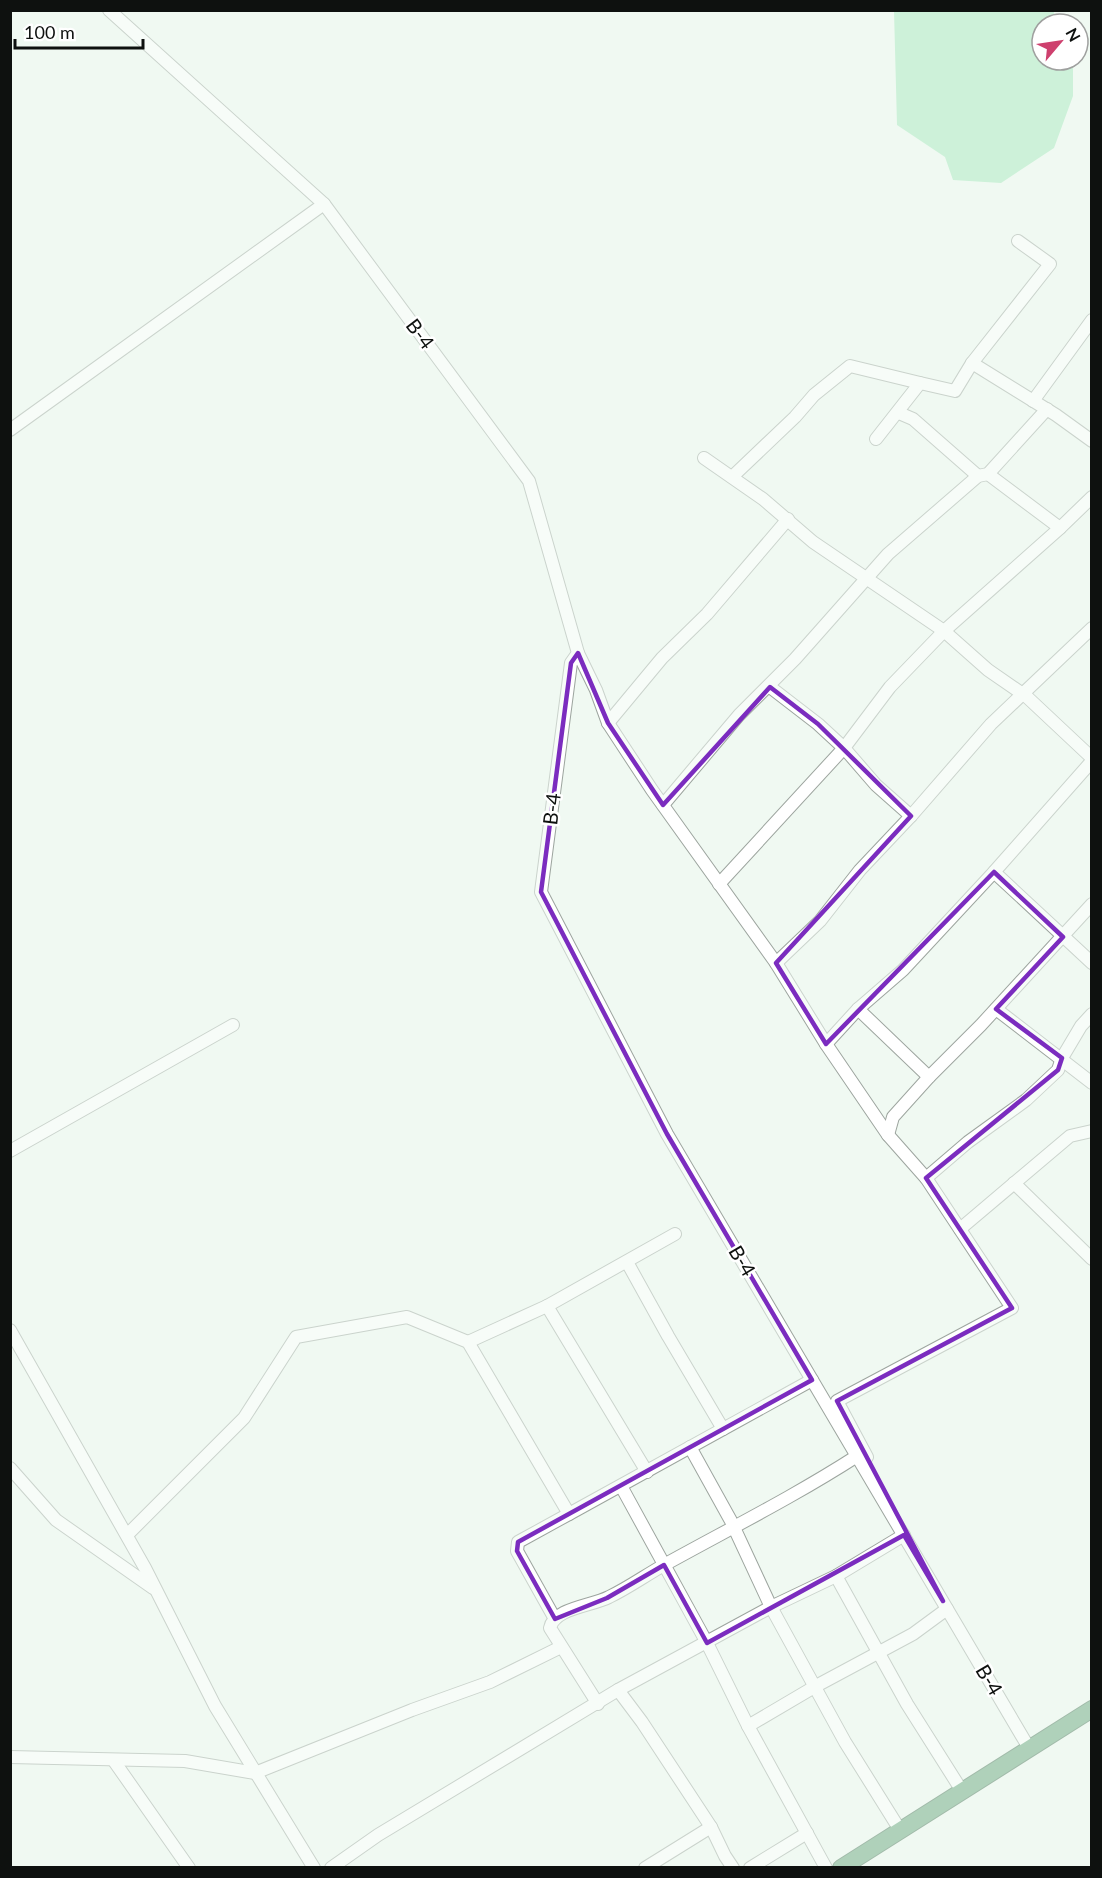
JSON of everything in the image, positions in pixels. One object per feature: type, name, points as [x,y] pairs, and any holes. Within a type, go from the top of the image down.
[{"type":"highway","points":[[841,1868],[1092,1709]]},
{"type":"street","name":"B-4","points":[[109,10],[324,204],[528,481],[578,653],[571,663],[541,892],[667,1134],[1029,1748]]},
{"type":"street","points":[[10,430],[324,204]]},
{"type":"street","points":[[732,477],[795,417],[814,395],[850,366],[955,391],[972,363],[1050,264],[1018,241]]},
{"type":"street","points":[[1033,401],[1092,320]]},
{"type":"street","points":[[972,363],[1047,409],[1092,441]]},
{"type":"street","points":[[876,439],[899,413],[920,383]]},
{"type":"street","points":[[663,805],[740,715],[770,687],[888,554],[983,475],[1047,409]]},
{"type":"street","points":[[899,413],[913,419],[983,475],[1060,528]]},
{"type":"street","points":[[704,458],[788,519],[813,542],[944,631],[988,670],[1027,697],[1092,759],[994,872],[903,970],[858,1009],[826,1044]]},
{"type":"street","points":[[719,884],[844,748],[890,687],[944,631],[1092,497]]},
{"type":"street","points":[[608,723],[662,658],[707,614],[788,519]]},
{"type":"street","points":[[776,963],[820,921],[860,870],[911,816],[991,724],[1092,628]]},
{"type":"street","points":[[578,653],[608,723],[663,805],[776,963],[826,1044],[888,1135],[926,1178],[1012,1308],[837,1401],[945,1605],[913,1634],[816,1686],[748,1726]]},
{"type":"street","points":[[770,687],[818,724],[844,748],[876,785],[911,816]]},
{"type":"street","points":[[994,872],[1092,963]]},
{"type":"street","points":[[888,1135],[894,1117],[929,1077],[996,1009],[1092,904]]},
{"type":"street","points":[[858,1009],[929,1077]]},
{"type":"street","points":[[996,1009],[1092,1083]]},
{"type":"street","points":[[926,1178],[968,1142],[1026,1100],[1058,1070],[1062,1058],[1081,1026],[1092,1014]]},
{"type":"street","points":[[10,1151],[232,1025]]},
{"type":"street","points":[[960,1229],[1070,1136],[1092,1131]]},
{"type":"street","points":[[1014,1183],[1092,1259]]},
{"type":"street","points":[[468,1342],[548,1306],[675,1234]]},
{"type":"street","points":[[627,1262],[723,1429]]},
{"type":"street","points":[[548,1306],[647,1472]]},
{"type":"street","points":[[127,1535],[244,1418],[296,1337],[407,1317],[468,1342],[569,1514]]},
{"type":"street","points":[[10,1330],[127,1535],[215,1706],[314,1868]]},
{"type":"street","points":[[555,1619],[517,1551],[518,1542],[812,1380]]},
{"type":"street","points":[[690,1447],[734,1527],[771,1607],[845,1742],[900,1830]]},
{"type":"street","points":[[598,1704],[550,1628],[558,1615],[607,1599],[664,1565],[820,1480],[857,1456]]},
{"type":"street","points":[[10,1468],[56,1520],[157,1591]]},
{"type":"street","points":[[621,1486],[826,1868]]},
{"type":"street","points":[[330,1868],[378,1835],[618,1690],[771,1607],[836,1576],[904,1535]]},
{"type":"street","points":[[836,1576],[907,1704],[962,1791]]},
{"type":"street","points":[[10,1757],[184,1761],[255,1773],[412,1710],[490,1682],[561,1647]]},
{"type":"street","points":[[618,1690],[642,1722],[711,1827],[724,1856],[733,1868]]},
{"type":"street","points":[[114,1761],[189,1868]]},
{"type":"street","points":[[645,1868],[711,1827]]},
{"type":"street","points":[[750,1868],[807,1833]]},
{"type":"highlighted area","points":[[578,653],[608,723],[663,805],[770,687],[818,724],[911,816],[776,963],[826,1044],[994,872],[1063,937],[996,1009],[1062,1058],[1058,1070],[926,1178],[1012,1308],[837,1401],[943,1601],[904,1535],[707,1643],[664,1565],[607,1598],[555,1619],[517,1551],[518,1542],[812,1380],[667,1134],[541,892],[571,663]]},
{"type":"shaded area","points":[[894,11],[1053,11],[1030,12],[1030,72],[1073,72],[1073,96],[1054,148],[1001,183],[953,180],[945,157],[897,125]]}]
